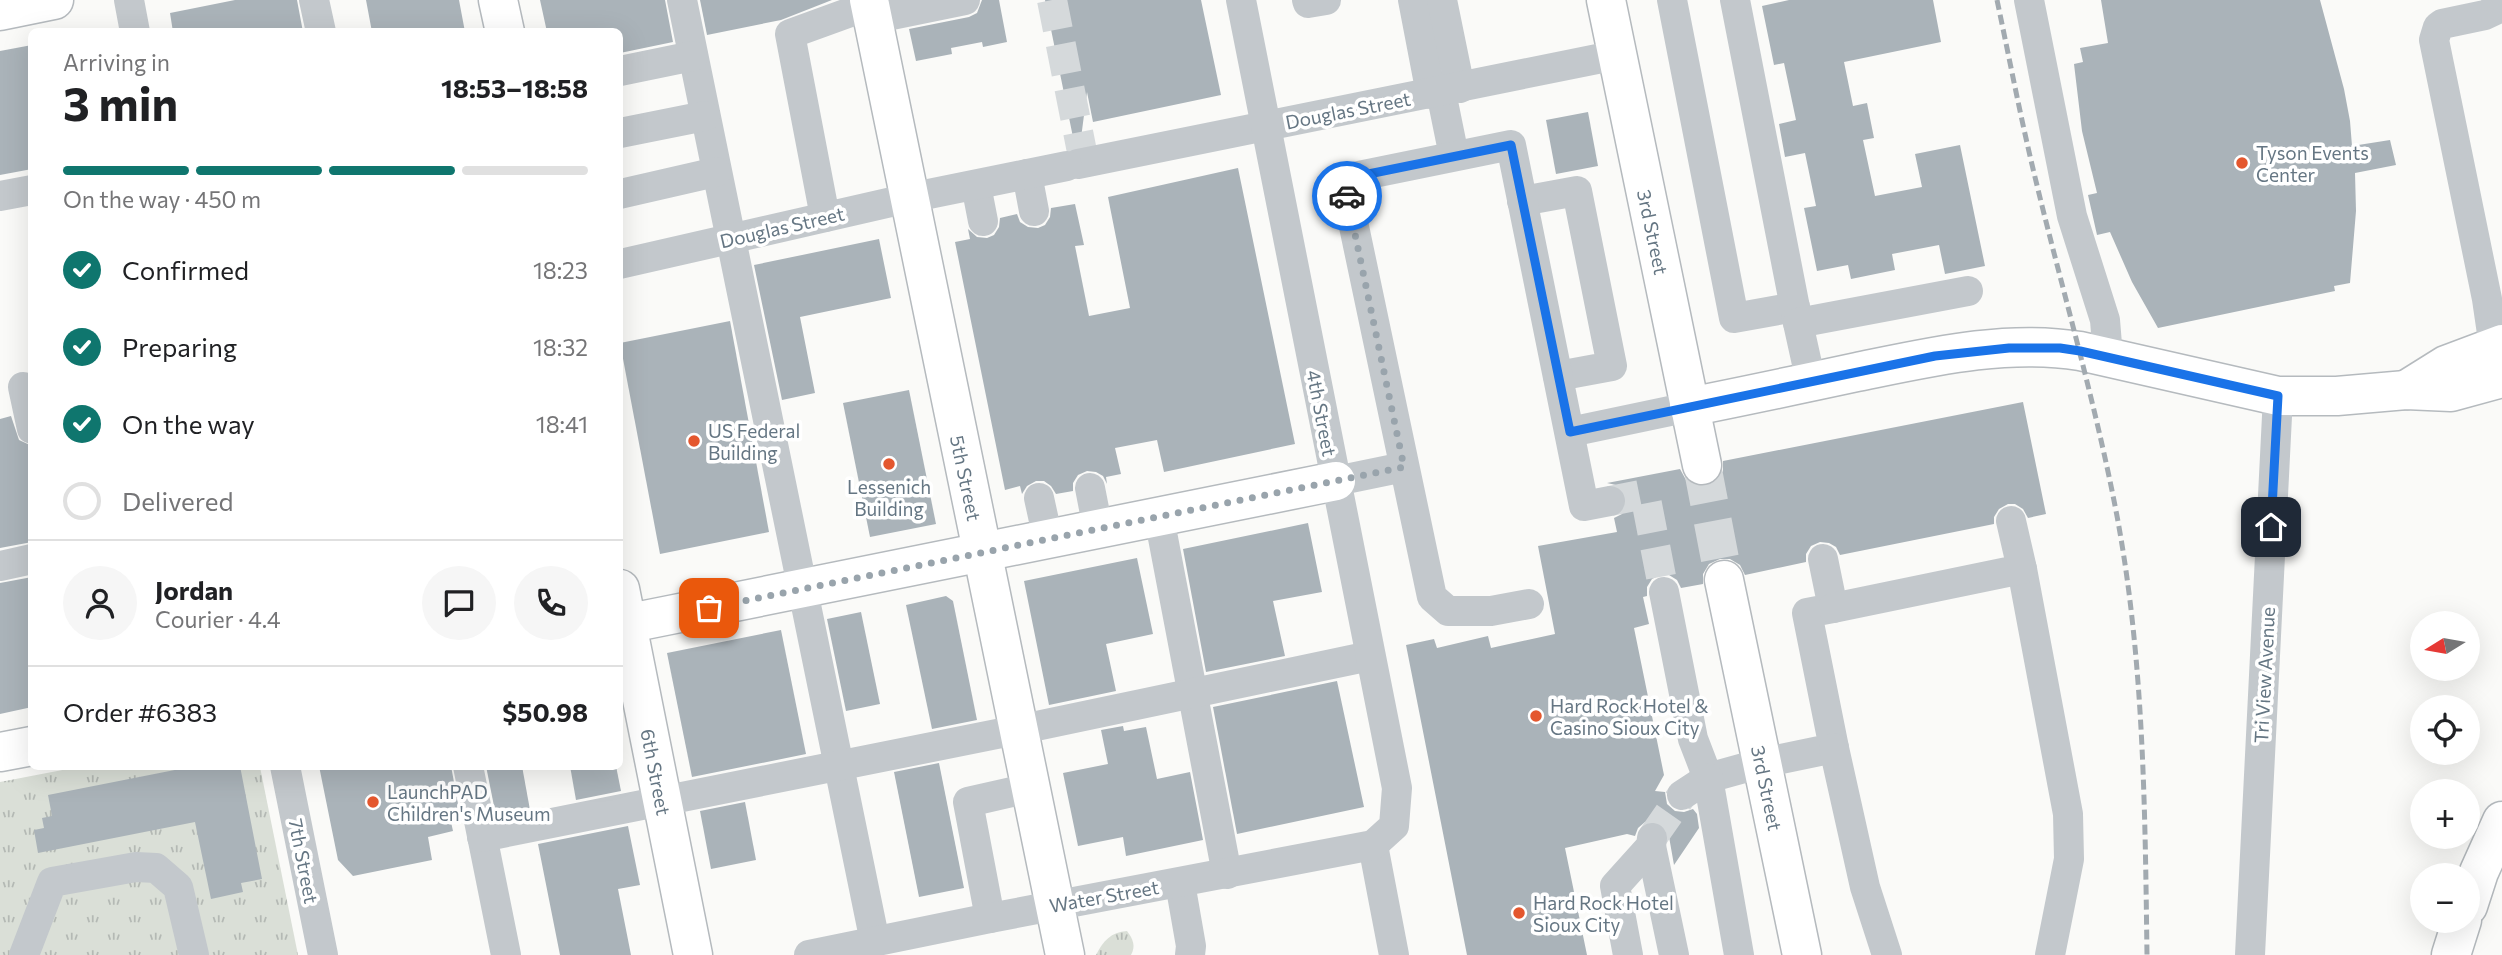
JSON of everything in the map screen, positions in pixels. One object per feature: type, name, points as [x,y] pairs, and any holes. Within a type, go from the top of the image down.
[{"type":"main road","points":[[0,11],[54,0]]},
{"type":"main road","points":[[498,0],[504,28]]},
{"type":"main road","name":"3rd Street","points":[[1606,0],[1702,465]]},
{"type":"main road","name":"5th Street","points":[[870,8],[1065,955]]},
{"type":"main road","points":[[1689,407],[1935,356],[2009,348],[2060,348],[2278,396],[2337,396],[2406,390],[2451,392],[2499,356]]},
{"type":"main road","points":[[623,613],[802,589],[1336,481]]},
{"type":"main road","name":"3rd Street","points":[[1724,580],[1802,955]]},
{"type":"main road","name":"6th Street","points":[[623,618],[693,955]]},
{"type":"main road","points":[[2480,869],[2502,805]]},
{"type":"main road","points":[[2480,873],[2502,821]]},
{"type":"main road","points":[[2451,955],[2458,933]]},
{"type":"street","points":[[129,0],[134,28]]},
{"type":"street","points":[[314,0],[320,28]]},
{"type":"street","points":[[682,0],[875,942]]},
{"type":"street","points":[[825,217],[790,34],[870,8],[965,0]]},
{"type":"street","name":"4th Street","points":[[1241,0],[1397,788],[1383,835],[1394,955]]},
{"type":"street","points":[[1307,0],[1308,3],[1325,0]]},
{"type":"street","points":[[1413,0],[1444,91]]},
{"type":"street","points":[[1443,0],[1444,91],[1454,156]]},
{"type":"street","points":[[1672,0],[1734,318],[1797,315],[1968,291]]},
{"type":"street","points":[[1735,0],[1811,382]]},
{"type":"street","points":[[2028,0],[2072,216],[2105,320],[2108,357]]},
{"type":"street","points":[[2499,356],[2434,40],[2438,27],[2442,24],[2485,15],[2502,7]]},
{"type":"street","name":"Douglas Street","points":[[623,263],[909,198],[1617,55]]},
{"type":"street","points":[[623,70],[693,56]]},
{"type":"street","points":[[623,132],[705,116]]},
{"type":"street","points":[[1529,604],[1491,611],[1448,611],[1432,597],[1344,179],[1511,145],[1584,506],[1610,501]]},
{"type":"street","points":[[623,193],[716,172]]},
{"type":"street","points":[[1027,174],[1034,211]]},
{"type":"street","points":[[976,185],[983,221]]},
{"type":"street","points":[[0,196],[28,191]]},
{"type":"street","points":[[1522,201],[1577,191],[1612,366],[1559,376]]},
{"type":"street","points":[[18,388],[28,417]]},
{"type":"street","name":"Tri View Avenue","points":[[2250,955],[2278,396]]},
{"type":"street","points":[[1570,432],[1689,407]]},
{"type":"street","points":[[1336,481],[1404,467]]},
{"type":"street","points":[[1090,488],[1097,529]]},
{"type":"street","points":[[1039,498],[1048,539]]},
{"type":"street","points":[[1159,517],[1227,874]]},
{"type":"street","points":[[2011,521],[2068,814],[2069,859],[2050,955]]},
{"type":"street","points":[[1823,559],[1833,608]]},
{"type":"street","points":[[0,566],[28,560]]},
{"type":"street","points":[[1887,955],[1865,887],[1807,614],[2022,569]]},
{"type":"street","points":[[1664,593],[1693,739],[1708,778],[1739,955]]},
{"type":"street","points":[[482,837],[1370,656]]},
{"type":"street","points":[[1682,795],[1708,778],[1762,762],[1834,748]]},
{"type":"street","name":"7th Street","points":[[286,770],[323,955]]},
{"type":"street","points":[[469,770],[506,955]]},
{"type":"street","points":[[990,918],[968,802],[1030,788]]},
{"type":"street","name":"Water Street","points":[[809,955],[841,952],[875,942],[990,918],[1227,874],[1383,835]]},
{"type":"street","points":[[1628,955],[1615,886],[1652,842],[1674,955]]},
{"type":"street","points":[[24,955],[52,882],[136,867],[156,868],[178,887],[194,955]]},
{"type":"street","points":[[1180,883],[1191,946],[1190,955]]},
{"type":"green space","points":[[62,770],[261,770],[298,955],[0,955],[0,782]]},
{"type":"green space","points":[[1127,931],[1133,943],[1131,955],[1096,955],[1108,938]]},
{"type":"building","points":[[235,0],[297,0],[302,28],[172,28],[170,13]]},
{"type":"building","points":[[366,0],[459,0],[464,28],[371,28]]},
{"type":"building","points":[[540,0],[665,0],[673,42],[623,52],[623,28],[546,28]]},
{"type":"building","points":[[700,0],[832,0],[781,20],[707,35]]},
{"type":"building","points":[[982,0],[999,0],[1007,42],[983,47],[982,42],[951,48],[952,54],[916,61],[909,29],[969,17],[977,13]]},
{"type":"building","points":[[1045,0],[1201,0],[1221,95],[1093,122],[1087,92],[1080,146],[1075,147]]},
{"type":"building","points":[[1789,0],[1933,0],[1941,42],[1844,62],[1853,106],[1867,103],[1874,138],[1863,140],[1875,196],[1922,187],[1915,154],[1960,145],[1985,266],[1945,274],[1939,245],[1892,254],[1895,270],[1851,279],[1848,265],[1817,271],[1804,208],[1816,206],[1805,153],[1785,157],[1779,124],[1796,120],[1784,63],[1774,65],[1762,6]]},
{"type":"building","name":"Tyson Events Center","points":[[2101,0],[2320,0],[2344,89],[2352,146],[2390,140],[2396,165],[2355,173],[2356,211],[2350,283],[2334,286],[2335,291],[2158,328],[2132,282],[2110,232],[2097,235],[2088,195],[2097,193],[2082,131],[2074,64],[2083,62],[2080,48],[2108,43]]},
{"type":"building","points":[[28,46],[28,170],[0,175],[0,51]]},
{"type":"building","points":[[1588,112],[1598,166],[1556,174],[1546,120]]},
{"type":"building","points":[[1238,168],[1295,444],[1164,472],[1157,440],[1115,448],[1121,474],[1106,477],[1107,484],[1103,476],[1087,471],[1078,475],[1073,483],[1073,491],[1056,494],[1044,481],[1036,481],[1027,486],[1022,494],[1020,486],[1005,490],[955,242],[970,239],[968,229],[977,237],[987,238],[994,235],[1000,218],[1017,214],[1020,222],[1028,227],[1038,228],[1045,225],[1051,208],[1075,204],[1084,245],[1075,246],[1089,316],[1130,308],[1108,197]]},
{"type":"building","points":[[879,239],[891,298],[800,317],[815,393],[782,400],[754,265]]},
{"type":"building","name":"US Federal Building","points":[[730,321],[769,532],[660,554],[623,359],[623,342]]},
{"type":"building","name":"Lessenich Building","points":[[909,390],[936,524],[870,537],[843,403]]},
{"type":"building","points":[[2023,402],[2046,514],[2028,518],[2023,509],[2015,504],[2008,504],[1999,509],[1994,517],[1994,524],[1840,555],[1836,547],[1820,542],[1811,546],[1806,554],[1806,562],[1745,575],[1740,565],[1730,559],[1720,559],[1709,564],[1703,574],[1703,584],[1681,588],[1677,580],[1669,575],[1652,579],[1647,587],[1647,596],[1643,597],[1649,624],[1634,628],[1664,775],[1655,791],[1665,792],[1667,804],[1675,811],[1693,809],[1697,814],[1699,828],[1674,865],[1668,831],[1655,821],[1645,822],[1638,828],[1635,836],[1627,834],[1565,848],[1587,955],[1467,955],[1406,645],[1434,639],[1437,648],[1488,636],[1491,648],[1555,634],[1538,546],[1617,532],[1614,518],[1622,514],[1627,497],[1623,489],[1607,483],[1680,469],[1686,480],[1695,485],[1706,486],[1717,481],[1723,471],[1723,461]]},
{"type":"building","points":[[11,416],[19,440],[28,444],[28,543],[0,548],[0,419]]},
{"type":"building","points":[[1308,523],[1322,592],[1273,601],[1285,656],[1206,672],[1183,549]]},
{"type":"building","points":[[1137,558],[1153,634],[1106,644],[1116,691],[1049,705],[1024,581]]},
{"type":"building","points":[[28,578],[28,708],[0,714],[0,583]]},
{"type":"building","points":[[946,596],[953,601],[977,720],[932,729],[906,605]]},
{"type":"building","points":[[861,612],[880,704],[846,711],[827,619]]},
{"type":"building","points":[[781,630],[806,754],[692,777],[667,653]]},
{"type":"building","points":[[1337,681],[1364,807],[1237,834],[1213,707]]},
{"type":"building","points":[[1123,726],[1124,731],[1146,727],[1157,779],[1190,772],[1203,840],[1126,856],[1123,837],[1078,846],[1063,773],[1108,764],[1101,730]]},
{"type":"building","points":[[939,763],[964,888],[919,897],[894,772]]},
{"type":"building","points":[[175,770],[241,770],[262,879],[241,883],[243,892],[211,899],[195,822],[38,853],[34,830],[44,828],[42,818],[52,816],[48,795]]},
{"type":"building","name":"LaunchPAD Children's Museum","points":[[320,770],[452,770],[461,820],[451,822],[453,831],[428,837],[432,860],[353,876],[338,860]]},
{"type":"building","points":[[487,770],[523,770],[530,810],[496,816]]},
{"type":"building","points":[[571,770],[617,770],[621,791],[576,800]]},
{"type":"building","points":[[745,802],[756,860],[711,869],[700,811]]},
{"type":"building","points":[[628,826],[640,885],[618,889],[631,955],[560,955],[538,844]]},
{"type":"tunnel","points":[[1052,0],[1084,162]]},
{"type":"tunnel","points":[[1702,465],[1724,580]]},
{"type":"tunnel","points":[[1610,501],[1645,494],[1664,592]]},
{"type":"tunnel","points":[[1652,838],[1682,795]]},
{"type":"railway","points":[[1997,0],[2030,156],[2098,426],[2126,571],[2138,680],[2147,955]]},
{"type":"way so far","points":[[709,608],[1404,467],[1347,196]]},
{"type":"place","name":"Tyson Events Center","points":[[2242,163]]},
{"type":"place","name":"US Federal Building","points":[[694,441]]},
{"type":"place","name":"Lessenich Building","points":[[889,464]]},
{"type":"place","name":"Hard Rock Hotel & Casino Sioux City","points":[[1536,716]]},
{"type":"place","name":"LaunchPAD Children's Museum","points":[[373,802]]},
{"type":"place","name":"Hard Rock Hotel Sioux City","points":[[1519,913]]},
{"type":"route","points":[[1347,196],[1344,179],[1511,145],[1570,432],[1935,356],[2009,348],[2060,348],[2278,396],[2271,527]]}]
